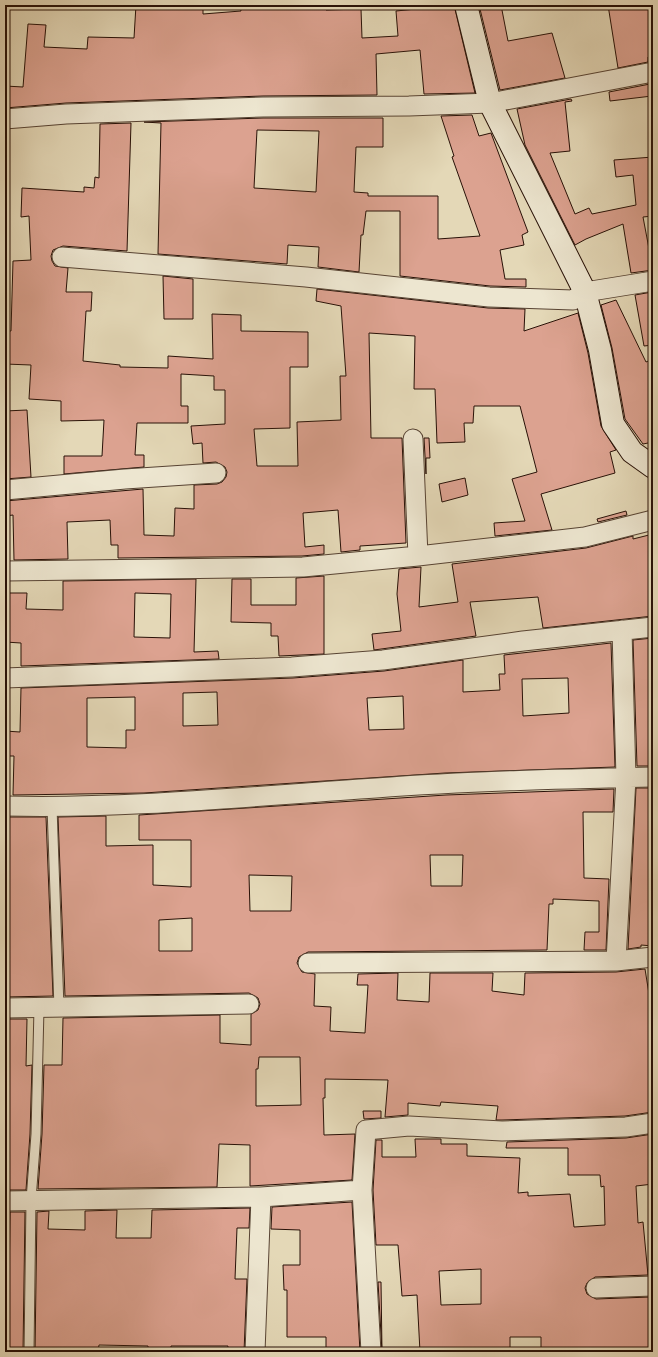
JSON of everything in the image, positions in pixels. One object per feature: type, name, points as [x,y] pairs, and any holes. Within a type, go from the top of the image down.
[{"type":"street","points":[[466,5],[490,103],[586,292],[600,350],[613,424],[642,452],[653,467]]},
{"type":"street","points":[[5,119],[66,114],[262,107],[409,106],[490,103],[653,72]]},
{"type":"street","points":[[62,257],[306,277],[489,297],[573,300],[586,292],[653,281]]},
{"type":"street","points":[[413,439],[418,556]]},
{"type":"street","points":[[5,490],[125,479],[216,473]]},
{"type":"street","points":[[5,571],[303,568],[585,537],[653,520]]},
{"type":"street","points":[[5,678],[292,667],[383,660],[653,627]]},
{"type":"street","points":[[616,961],[626,778],[622,630]]},
{"type":"street","points":[[5,806],[52,807],[282,796],[448,783],[653,777]]},
{"type":"street","points":[[308,963],[616,961],[653,957]]},
{"type":"street","points":[[5,1008],[249,1004]]},
{"type":"street","points":[[371,1352],[362,1190],[366,1130],[409,1126],[502,1132],[626,1127],[653,1123]]},
{"type":"street","points":[[5,1201],[261,1197],[362,1190]]},
{"type":"street","points":[[255,1352],[261,1197]]},
{"type":"street","points":[[596,1288],[653,1286]]},
{"type":"lane","points":[[52,807],[59,1008]]},
{"type":"lane","points":[[29,1352],[30,1200],[36,1134],[38,1008]]},
{"type":"building","points":[[136,5],[203,5],[203,14],[241,11],[240,5],[294,5],[294,8],[326,7],[326,10],[361,9],[362,38],[398,36],[396,11],[426,8],[426,5],[454,5],[475,93],[424,94],[420,50],[376,54],[377,95],[263,96],[66,103],[5,108],[5,86],[23,87],[28,24],[46,25],[44,47],[87,49],[88,37],[134,38]]},
{"type":"building","points":[[479,5],[501,5],[508,41],[552,33],[565,78],[500,90]]},
{"type":"building","points":[[608,5],[649,5],[653,29],[653,57],[648,57],[648,62],[618,68]]},
{"type":"building","points":[[650,84],[652,96],[610,101],[609,92]]},
{"type":"building","points":[[571,99],[572,101],[565,102],[570,151],[550,153],[575,214],[589,208],[592,214],[636,205],[633,175],[616,177],[614,160],[653,157],[653,194],[649,194],[651,202],[653,202],[653,216],[643,217],[653,270],[631,273],[623,224],[575,245],[525,145],[517,109]]},
{"type":"building","points":[[472,115],[479,136],[491,133],[528,232],[522,235],[524,245],[500,250],[505,279],[526,279],[526,287],[490,286],[400,276],[400,211],[366,211],[363,235],[361,235],[359,272],[318,267],[319,247],[288,245],[287,264],[158,254],[161,123],[144,122],[263,118],[383,118],[383,147],[356,147],[354,192],[368,193],[368,196],[438,196],[438,239],[480,236],[452,157],[454,156],[441,116]],"holes":[[[257,130],[319,131],[316,192],[254,188]]]},
{"type":"building","points":[[131,123],[127,251],[63,246],[53,250],[51,256],[55,266],[68,268],[66,292],[92,292],[91,311],[86,311],[83,361],[120,365],[120,367],[168,368],[168,356],[213,359],[212,314],[241,315],[241,331],[308,332],[308,367],[290,367],[290,428],[254,429],[257,466],[298,466],[297,422],[341,420],[340,376],[346,376],[341,306],[316,301],[317,289],[488,308],[525,309],[524,331],[578,313],[588,353],[601,426],[616,450],[610,452],[615,473],[541,494],[552,530],[495,536],[494,523],[525,521],[512,479],[537,472],[520,406],[474,406],[473,423],[464,423],[465,442],[437,443],[435,389],[414,389],[415,336],[369,333],[371,438],[402,438],[406,543],[360,546],[360,550],[341,552],[338,510],[303,513],[305,547],[324,545],[324,554],[302,556],[118,558],[118,545],[111,545],[110,520],[67,522],[68,559],[14,560],[13,515],[5,516],[5,501],[143,489],[144,535],[174,536],[175,508],[194,509],[194,485],[217,484],[222,482],[226,477],[227,472],[225,467],[216,462],[203,463],[202,443],[193,444],[191,426],[225,424],[225,390],[214,390],[214,376],[181,374],[181,406],[188,406],[188,423],[137,423],[135,455],[144,455],[144,467],[64,474],[64,456],[102,456],[104,420],[61,421],[61,401],[29,399],[31,365],[5,364],[5,331],[11,331],[13,261],[31,260],[29,216],[21,217],[22,188],[84,192],[84,187],[94,188],[95,177],[99,178],[100,124]]},
{"type":"building","points":[[163,276],[193,279],[193,319],[164,319]]},
{"type":"building","points":[[652,292],[653,345],[644,346],[635,295]]},
{"type":"building","points":[[616,300],[646,362],[653,359],[653,442],[643,444],[625,419],[612,348],[601,305]]},
{"type":"building","points":[[27,410],[31,477],[5,479],[5,411]]},
{"type":"building","points":[[424,438],[429,438],[430,458],[426,458],[426,474]]},
{"type":"building","points":[[465,478],[468,495],[442,502],[439,484]]},
{"type":"building","points":[[626,511],[627,515],[598,522],[597,519]]},
{"type":"building","points":[[653,534],[653,616],[543,628],[538,597],[470,602],[476,636],[374,650],[372,634],[401,631],[397,594],[399,569],[421,567],[419,607],[458,602],[452,564],[586,548],[633,536],[633,539]]},
{"type":"building","points":[[324,576],[324,654],[279,656],[278,636],[271,636],[271,623],[231,622],[232,579],[251,579],[251,605],[296,605],[296,578]]},
{"type":"building","points":[[196,579],[194,652],[218,651],[219,659],[21,666],[21,643],[5,642],[5,593],[27,593],[26,609],[63,610],[63,581]],"holes":[[[135,593],[171,594],[170,638],[134,637]]]},
{"type":"building","points":[[653,638],[653,766],[637,766],[633,640]]},
{"type":"building","points":[[611,643],[615,767],[445,773],[144,793],[13,795],[14,756],[5,756],[5,731],[20,732],[21,688],[293,678],[384,671],[463,660],[463,692],[500,690],[499,674],[505,674],[504,655]],"holes":[[[568,678],[569,713],[523,716],[522,679]],[[217,692],[218,725],[183,726],[183,693]],[[403,696],[404,729],[369,730],[367,698]],[[135,697],[135,730],[126,730],[126,748],[87,747],[87,698]]]},
{"type":"building","points":[[636,788],[653,788],[653,946],[641,945],[641,947],[628,949]]},
{"type":"building","points":[[614,789],[613,812],[583,812],[584,878],[609,879],[606,950],[584,950],[585,932],[599,932],[599,901],[553,899],[553,904],[549,904],[547,950],[308,952],[299,957],[297,963],[302,972],[315,974],[314,1006],[331,1007],[330,1031],[365,1033],[368,985],[357,985],[358,974],[398,973],[397,1000],[429,1002],[430,973],[493,973],[492,991],[524,995],[525,973],[616,972],[645,969],[653,1019],[653,1112],[625,1116],[496,1120],[498,1106],[441,1102],[440,1106],[408,1103],[408,1115],[385,1117],[388,1080],[325,1079],[325,1098],[323,1098],[324,1135],[355,1134],[352,1180],[250,1186],[250,1145],[219,1144],[217,1187],[38,1189],[42,1134],[44,1065],[62,1065],[63,1018],[220,1015],[220,1043],[251,1045],[251,1014],[258,1010],[260,1004],[258,998],[249,993],[65,996],[58,817],[106,816],[106,846],[153,845],[153,885],[191,887],[191,840],[139,840],[139,815],[446,795]],"holes":[[[430,855],[463,855],[462,886],[431,886]],[[249,875],[292,876],[291,911],[250,911]],[[192,918],[192,951],[159,951],[159,920]],[[259,1057],[300,1057],[301,1105],[256,1106],[256,1069],[258,1069]]]},
{"type":"building","points":[[5,817],[46,817],[53,996],[5,997]]},
{"type":"building","points":[[5,1019],[27,1019],[26,1066],[32,1065],[30,1134],[26,1190],[5,1190]]},
{"type":"building","points":[[363,1111],[381,1111],[381,1118],[364,1119]]},
{"type":"building","points":[[653,1134],[653,1184],[636,1186],[638,1223],[643,1222],[648,1275],[595,1277],[587,1283],[585,1288],[587,1294],[596,1299],[650,1297],[651,1302],[653,1302],[653,1352],[541,1352],[541,1337],[510,1337],[510,1352],[420,1352],[417,1295],[402,1296],[398,1245],[376,1245],[373,1190],[376,1140],[382,1140],[382,1157],[416,1157],[415,1139],[441,1139],[441,1144],[467,1144],[467,1156],[520,1158],[518,1193],[528,1192],[528,1196],[570,1194],[574,1227],[605,1225],[604,1186],[601,1187],[600,1175],[568,1175],[568,1148],[506,1148],[507,1142],[626,1138]],"holes":[[[481,1269],[481,1304],[441,1305],[439,1271]]]},
{"type":"building","points":[[352,1202],[360,1352],[326,1352],[326,1337],[287,1337],[287,1290],[284,1290],[283,1265],[300,1265],[300,1230],[271,1229],[272,1207]]},
{"type":"building","points":[[250,1208],[249,1228],[237,1228],[235,1279],[247,1279],[244,1352],[227,1352],[228,1346],[171,1346],[171,1352],[148,1352],[148,1346],[99,1345],[98,1352],[35,1352],[37,1212],[49,1211],[48,1229],[85,1230],[85,1211],[117,1210],[116,1238],[151,1238],[152,1210]]},
{"type":"building","points":[[10,1212],[25,1212],[23,1352],[5,1352],[5,1290],[9,1290]]},
{"type":"building","points":[[378,1282],[381,1282],[382,1352]]}]
